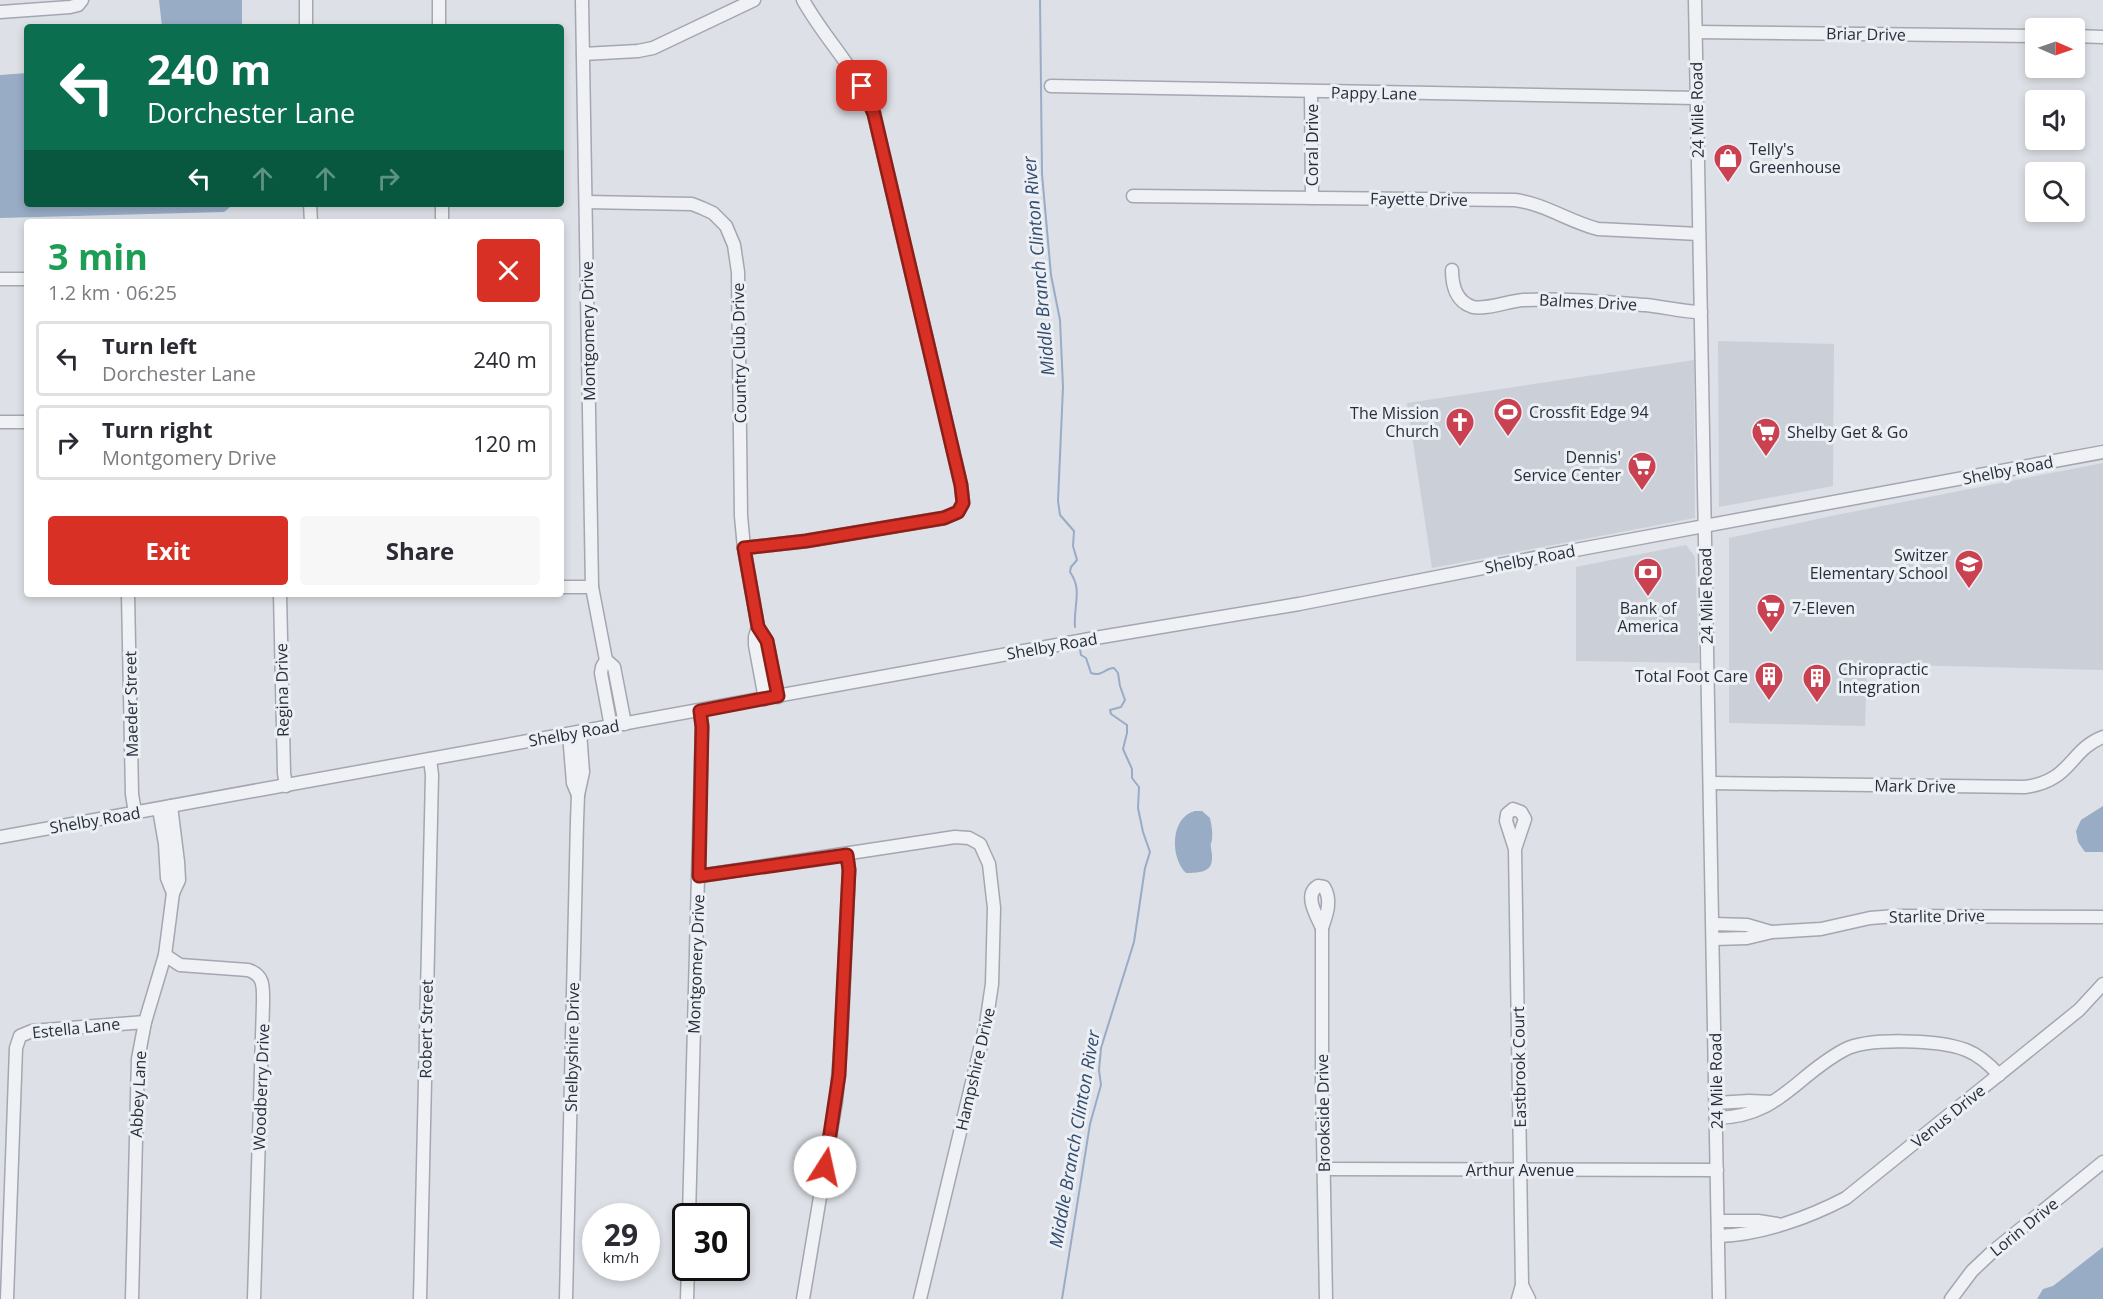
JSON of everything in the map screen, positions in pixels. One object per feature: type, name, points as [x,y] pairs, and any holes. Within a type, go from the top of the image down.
[{"type":"street","points":[[306,0],[306,24]]},
{"type":"street","points":[[439,0],[440,24]]},
{"type":"street","name":"Montgomery Drive","points":[[582,0],[592,587],[606,660],[614,667],[625,724]]},
{"type":"street","points":[[583,54],[653,48],[754,0]]},
{"type":"street","points":[[744,548],[806,541],[944,518],[961,509],[963,495],[874,114],[862,86],[802,0]]},
{"type":"street","name":"24 Mile Road","points":[[1695,0],[1719,1299]]},
{"type":"street","points":[[0,12],[70,7],[81,2]]},
{"type":"street","name":"Briar Drive","points":[[1696,32],[2025,36]]},
{"type":"street","points":[[2085,36],[2103,37]]},
{"type":"street","name":"Pappy Lane","points":[[1051,86],[1697,98]]},
{"type":"street","name":"Coral Drive","points":[[1311,92],[1312,198]]},
{"type":"street","name":"Fayette Drive","points":[[1133,196],[1515,200],[1536,204],[1598,230],[1699,234]]},
{"type":"street","name":"Country Club Drive","points":[[586,202],[692,204],[718,218],[731,236],[738,272],[741,516],[744,548],[758,627],[767,641],[778,696]]},
{"type":"street","name":"Balmes Drive","points":[[1452,270],[1454,289],[1465,303],[1474,307],[1515,301],[1558,300],[1701,312]]},
{"type":"street","points":[[0,279],[24,279]]},
{"type":"street","points":[[0,422],[24,422]]},
{"type":"street","name":"Shelby Road","points":[[0,837],[1079,641],[1299,604],[1570,550],[2103,452]]},
{"type":"street","points":[[564,587],[592,587]]},
{"type":"street","name":"Maeder Street","points":[[128,597],[132,794],[135,813]]},
{"type":"street","name":"Regina Drive","points":[[280,597],[286,786]]},
{"type":"street","name":"Country Club Drive","points":[[758,627],[755,645],[765,699]]},
{"type":"street","name":"Montgomery Drive","points":[[606,660],[601,673],[611,727]]},
{"type":"street","name":"Montgomery Drive","points":[[689,1203],[699,876],[702,727],[700,711]]},
{"type":"street","name":"Shelbyshire Drive","points":[[566,1299],[578,795],[573,783],[574,733]]},
{"type":"street","name":"Mark Drive","points":[[1710,783],[2025,787],[2051,781],[2065,771],[2087,747],[2103,737]]},
{"type":"street","name":"Robert Street","points":[[420,1299],[432,775],[430,759]]},
{"type":"street","name":"Abbey Lane","points":[[132,1299],[136,1085],[140,1043],[165,955],[173,893],[167,878],[165,807]]},
{"type":"street","name":"Hampshire Drive","points":[[847,855],[955,837],[974,840],[985,851],[989,864],[992,883],[994,945],[990,1003],[920,1299]]},
{"type":"street","name":"Eastbrook Court","points":[[1515,849],[1522,1285],[1518,1299]]},
{"type":"street","points":[[699,876],[847,855],[849,870],[839,1075],[803,1299]]},
{"type":"street","name":"Starlite Drive","points":[[1714,939],[1748,938],[1772,932],[1821,929],[1870,918],[1896,916],[2103,917]]},
{"type":"street","name":"Starlite Drive","points":[[1713,924],[1747,925],[1772,932]]},
{"type":"street","name":"Brookside Drive","points":[[1323,928],[1322,1081],[1326,1299]]},
{"type":"street","name":"Woodberry Drive","points":[[165,955],[180,965],[248,970],[256,972],[262,979],[254,1299]]},
{"type":"street","name":"Venus Drive","points":[[1718,1236],[1759,1232],[1846,1198],[2079,1011],[2103,984]]},
{"type":"street","name":"Estella Lane","points":[[7,1299],[16,1048],[20,1036],[32,1030],[145,1022]]},
{"type":"street","points":[[1716,1118],[1750,1114],[1784,1095],[1837,1054],[1862,1044],[1890,1042],[1953,1046],[1982,1058],[1999,1075]]},
{"type":"street","points":[[1716,1103],[1772,1102]]},
{"type":"street","name":"Lorin Drive","points":[[1952,1299],[1972,1270],[1990,1253],[2103,1162]]},
{"type":"street","name":"Arthur Avenue","points":[[1324,1169],[1717,1170]]},
{"type":"street","name":"Venus Drive","points":[[1718,1221],[1758,1221],[1778,1224]]},
{"type":"street","points":[[687,1299],[688,1281]]},
{"type":"street","name":"Eastbrook Court","points":[[1522,1285],[1529,1299]]},
{"type":"shaded area","points":[[1718,341],[1834,344],[1833,486],[1719,507]]},
{"type":"shaded area","points":[[1694,360],[1695,518],[1432,568],[1407,403]]},
{"type":"shaded area","name":"Switzer Elementary School","points":[[2103,463],[2103,670],[1867,664],[1865,726],[1729,723],[1729,538]]},
{"type":"shaded area","points":[[1686,545],[1695,557],[1699,663],[1576,661],[1576,567]]},
{"type":"water","points":[[159,0],[242,0],[242,24],[162,24]]},
{"type":"water","points":[[24,73],[24,207],[230,207],[224,212],[0,218],[0,75]]},
{"type":"water","points":[[2103,806],[2103,852],[2085,852],[2078,842],[2076,831],[2081,820]]},
{"type":"water","points":[[1195,811],[1202,811],[1210,818],[1212,861],[1205,871],[1186,873],[1177,858],[1175,839],[1181,821]]},
{"type":"water","points":[[2103,1247],[2103,1299],[2037,1299],[2043,1289],[2053,1286]]},
{"type":"waterway","name":"Middle Branch Clinton River","points":[[1040,0],[1042,174],[1051,275],[1060,320],[1063,387],[1058,501],[1060,515],[1074,531],[1073,546],[1077,560],[1070,572],[1077,592],[1075,627]]},
{"type":"waterway","name":"Middle Branch Clinton River","points":[[1062,1299],[1090,1124],[1101,1085],[1099,1070],[1101,1048],[1134,942],[1145,868],[1150,852],[1138,808],[1139,787],[1132,778],[1132,769],[1123,749],[1127,725],[1111,714],[1110,710],[1121,707],[1125,700],[1118,673],[1114,668],[1098,674],[1091,673],[1080,649]]},
{"type":"place","name":"Telly's Greenhouse","points":[[1728,184]]},
{"type":"place","name":"Crossfit Edge 94","points":[[1508,438]]},
{"type":"place","name":"The Mission Church","points":[[1460,448]]},
{"type":"place","name":"Shelby Get & Go","points":[[1766,458]]},
{"type":"place","name":"Dennis' Service Center","points":[[1642,492]]},
{"type":"place","name":"Switzer Elementary School","points":[[1969,590]]},
{"type":"place","name":"Bank of America","points":[[1648,598]]},
{"type":"place","name":"7-Eleven","points":[[1771,634]]},
{"type":"place","name":"Total Foot Care","points":[[1769,702]]},
{"type":"place","name":"Chiropractic Integration","points":[[1817,704]]},
{"type":"route","points":[[825,1167],[839,1075],[849,870],[847,855],[699,876],[702,727],[700,711],[778,696],[767,641],[758,627],[744,548],[806,541],[944,518],[958,512],[963,503],[961,485],[896,202],[874,114],[862,86]]}]
